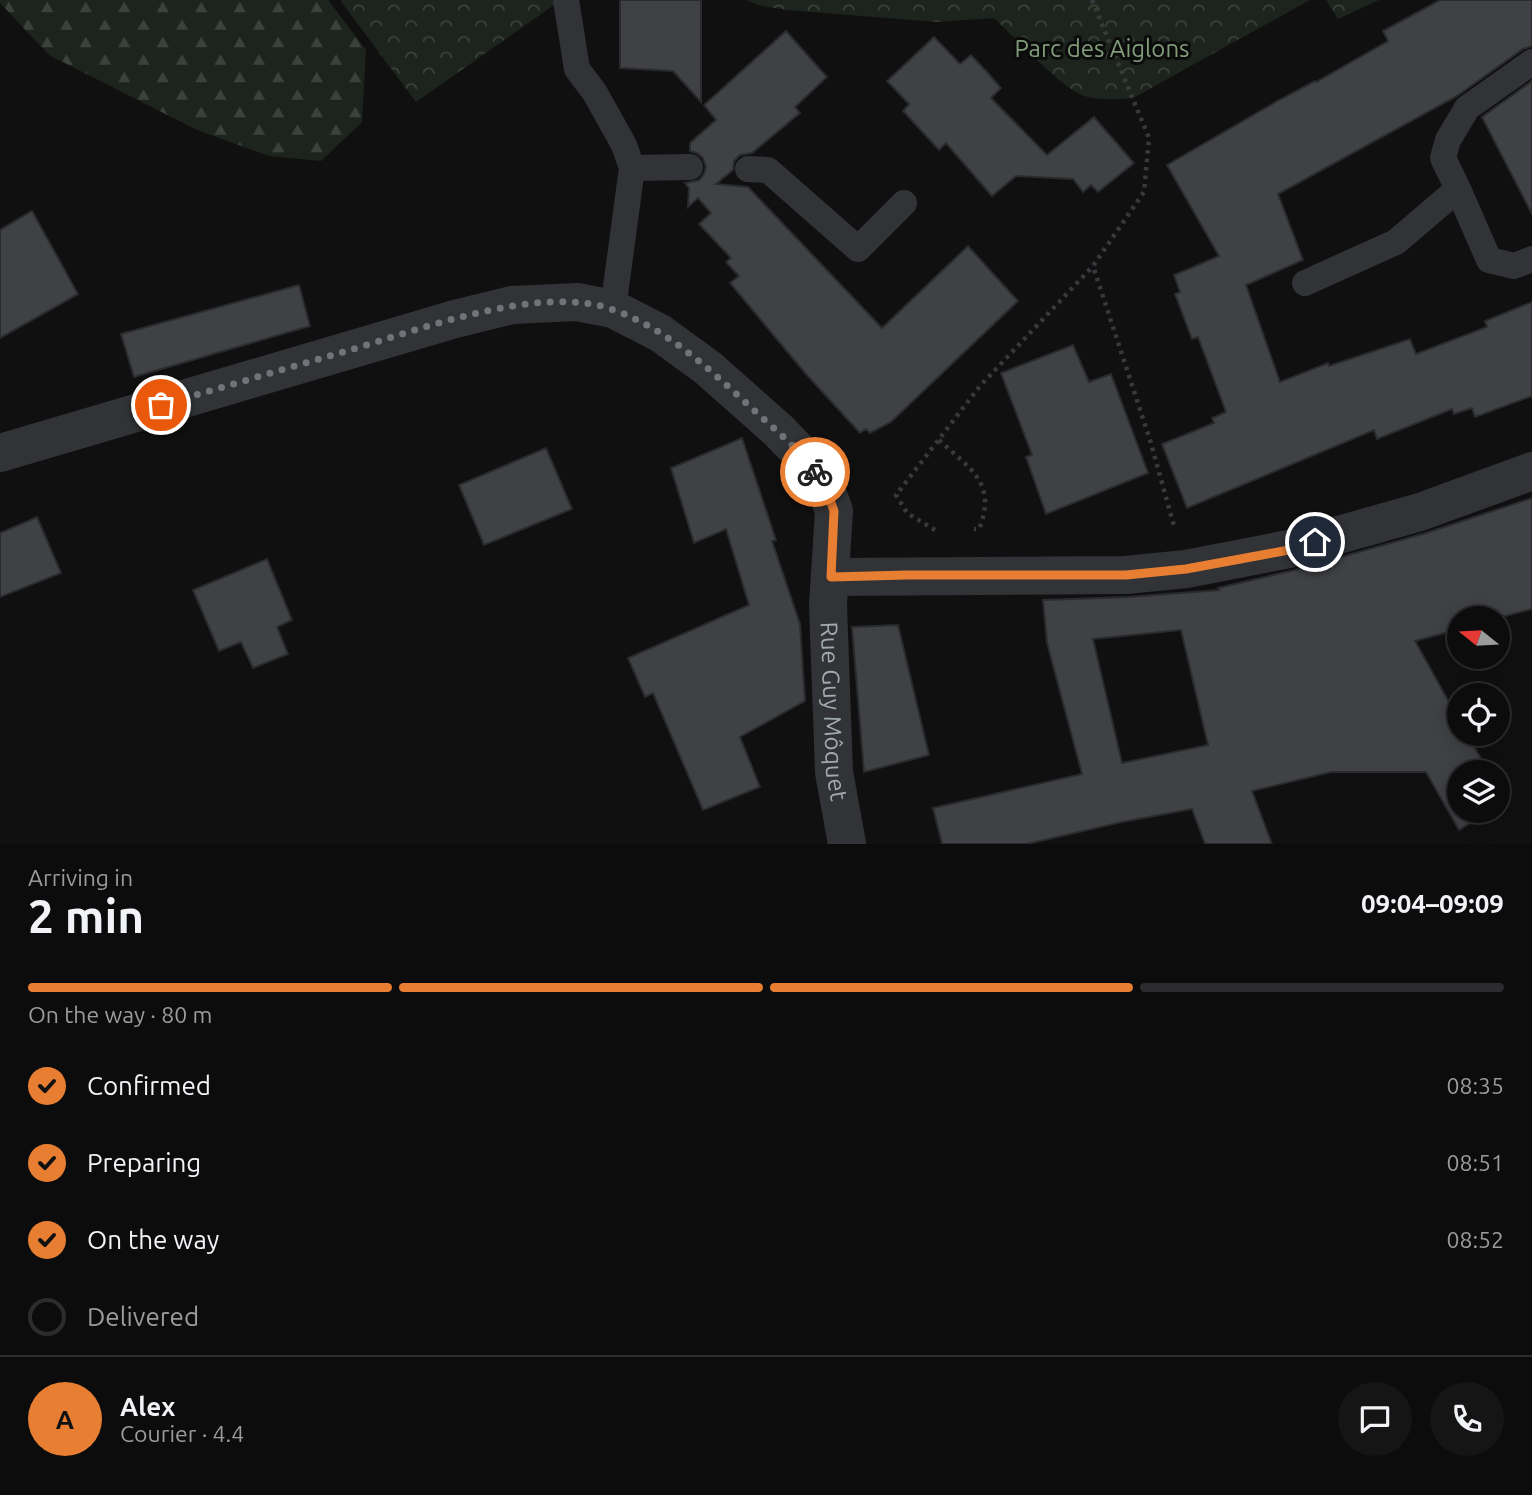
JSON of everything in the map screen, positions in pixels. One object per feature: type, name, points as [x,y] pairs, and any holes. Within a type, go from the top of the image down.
[{"type":"street","name":"Rue Guy Môquet","points":[[0,453],[455,319],[512,305],[578,302],[613,309],[660,333],[708,368],[779,431],[807,460],[825,486],[834,511],[828,606],[834,772],[847,844]]},
{"type":"street","points":[[831,577],[1126,575],[1186,569],[1289,550],[1420,512],[1532,471]]},
{"type":"lane","points":[[566,0],[577,69],[595,93],[624,145],[632,168],[613,309]]},
{"type":"lane","points":[[1532,62],[1467,108],[1448,140],[1443,158],[1489,260],[1514,266],[1532,259]]},
{"type":"lane","points":[[632,168],[690,167]]},
{"type":"lane","points":[[748,169],[768,170],[858,249],[904,203]]},
{"type":"lane","points":[[1305,282],[1396,242],[1458,189]]},
{"type":"path","points":[[939,533],[906,513],[896,495],[980,386],[1093,266],[1144,192],[1149,138],[1092,0]]},
{"type":"path","points":[[1093,266],[1150,440],[1186,569]]},
{"type":"path","points":[[939,440],[980,478],[987,510],[979,529],[966,530]]},
{"type":"green space","points":[[0,0],[328,0],[366,50],[362,122],[321,161],[269,156],[197,130],[49,55]]},
{"type":"green space","points":[[340,0],[561,0],[416,102]]},
{"type":"green space","name":"Parc des Aiglons","points":[[746,0],[1310,0],[1133,98],[1108,99],[1090,98],[1074,91],[1051,73],[994,18],[937,22],[787,10]]},
{"type":"green space","points":[[1326,0],[1379,0],[1338,19]]},
{"type":"building","points":[[620,0],[701,0],[701,102],[673,71],[620,68]]},
{"type":"building","points":[[1440,0],[1532,0],[1532,46],[1523,49],[1457,96],[1278,194],[1303,260],[1246,285],[1280,382],[1328,363],[1329,366],[1410,339],[1416,354],[1487,327],[1485,321],[1532,302],[1532,396],[1475,417],[1472,408],[1454,414],[1452,409],[1377,439],[1374,430],[1187,508],[1162,444],[1214,423],[1212,418],[1226,412],[1198,337],[1192,339],[1175,294],[1180,292],[1174,275],[1219,256],[1167,165],[1388,41],[1383,31]]},
{"type":"building","points":[[786,31],[827,77],[795,107],[800,113],[752,153],[740,155],[734,161],[733,170],[716,184],[748,187],[882,328],[968,246],[1018,301],[891,422],[870,433],[866,429],[860,433],[806,374],[730,283],[739,276],[726,262],[731,258],[699,224],[711,213],[698,198],[688,207],[689,188],[685,183],[699,180],[706,167],[703,158],[690,151],[690,143],[716,120],[704,105]]},
{"type":"building","points":[[934,37],[960,64],[971,55],[1001,88],[991,98],[1047,155],[1094,117],[1134,163],[1098,192],[1091,185],[1083,192],[1073,179],[1016,176],[992,196],[946,143],[939,150],[903,111],[909,104],[887,81]]},
{"type":"building","points":[[1532,81],[1532,214],[1482,117]]},
{"type":"building","points":[[32,211],[78,294],[0,338],[0,230]]},
{"type":"building","points":[[299,285],[310,326],[134,377],[121,334]]},
{"type":"building","points":[[1073,345],[1089,382],[1111,374],[1148,473],[1046,514],[1026,457],[1032,455],[1001,373]]},
{"type":"building","points":[[742,438],[800,624],[805,701],[740,737],[760,787],[703,810],[653,693],[645,697],[628,658],[749,605],[726,529],[694,543],[671,468]]},
{"type":"building","points":[[546,448],[572,509],[484,545],[459,485]]},
{"type":"building","points":[[1532,498],[1532,609],[1510,615],[1510,606],[1447,606],[1447,632],[1415,641],[1447,699],[1447,746],[1474,746],[1482,760],[1447,760],[1447,809],[1426,772],[1331,772],[1252,791],[1272,844],[1205,844],[1192,809],[1027,844],[942,844],[933,808],[1082,774],[1047,643],[1043,600],[1219,590],[1218,588],[1295,570],[1426,533]],"holes":[[[1181,630],[1208,745],[1122,763],[1093,639]]]},
{"type":"building","points":[[37,517],[61,573],[0,597],[0,533]]},
{"type":"building","points":[[267,559],[292,620],[277,627],[288,654],[253,668],[241,642],[219,651],[193,590]]},
{"type":"building","points":[[898,625],[929,755],[864,772],[852,627]]},
{"type":"building","points":[[1455,823],[1470,823],[1459,830]]},
{"type":"way so far","points":[[161,405],[455,319],[512,305],[578,302],[613,309],[660,333],[708,368],[779,431],[815,472]]},
{"type":"route","points":[[815,472],[825,486],[834,511],[831,577],[1126,575],[1186,569],[1289,550],[1315,542]]}]
